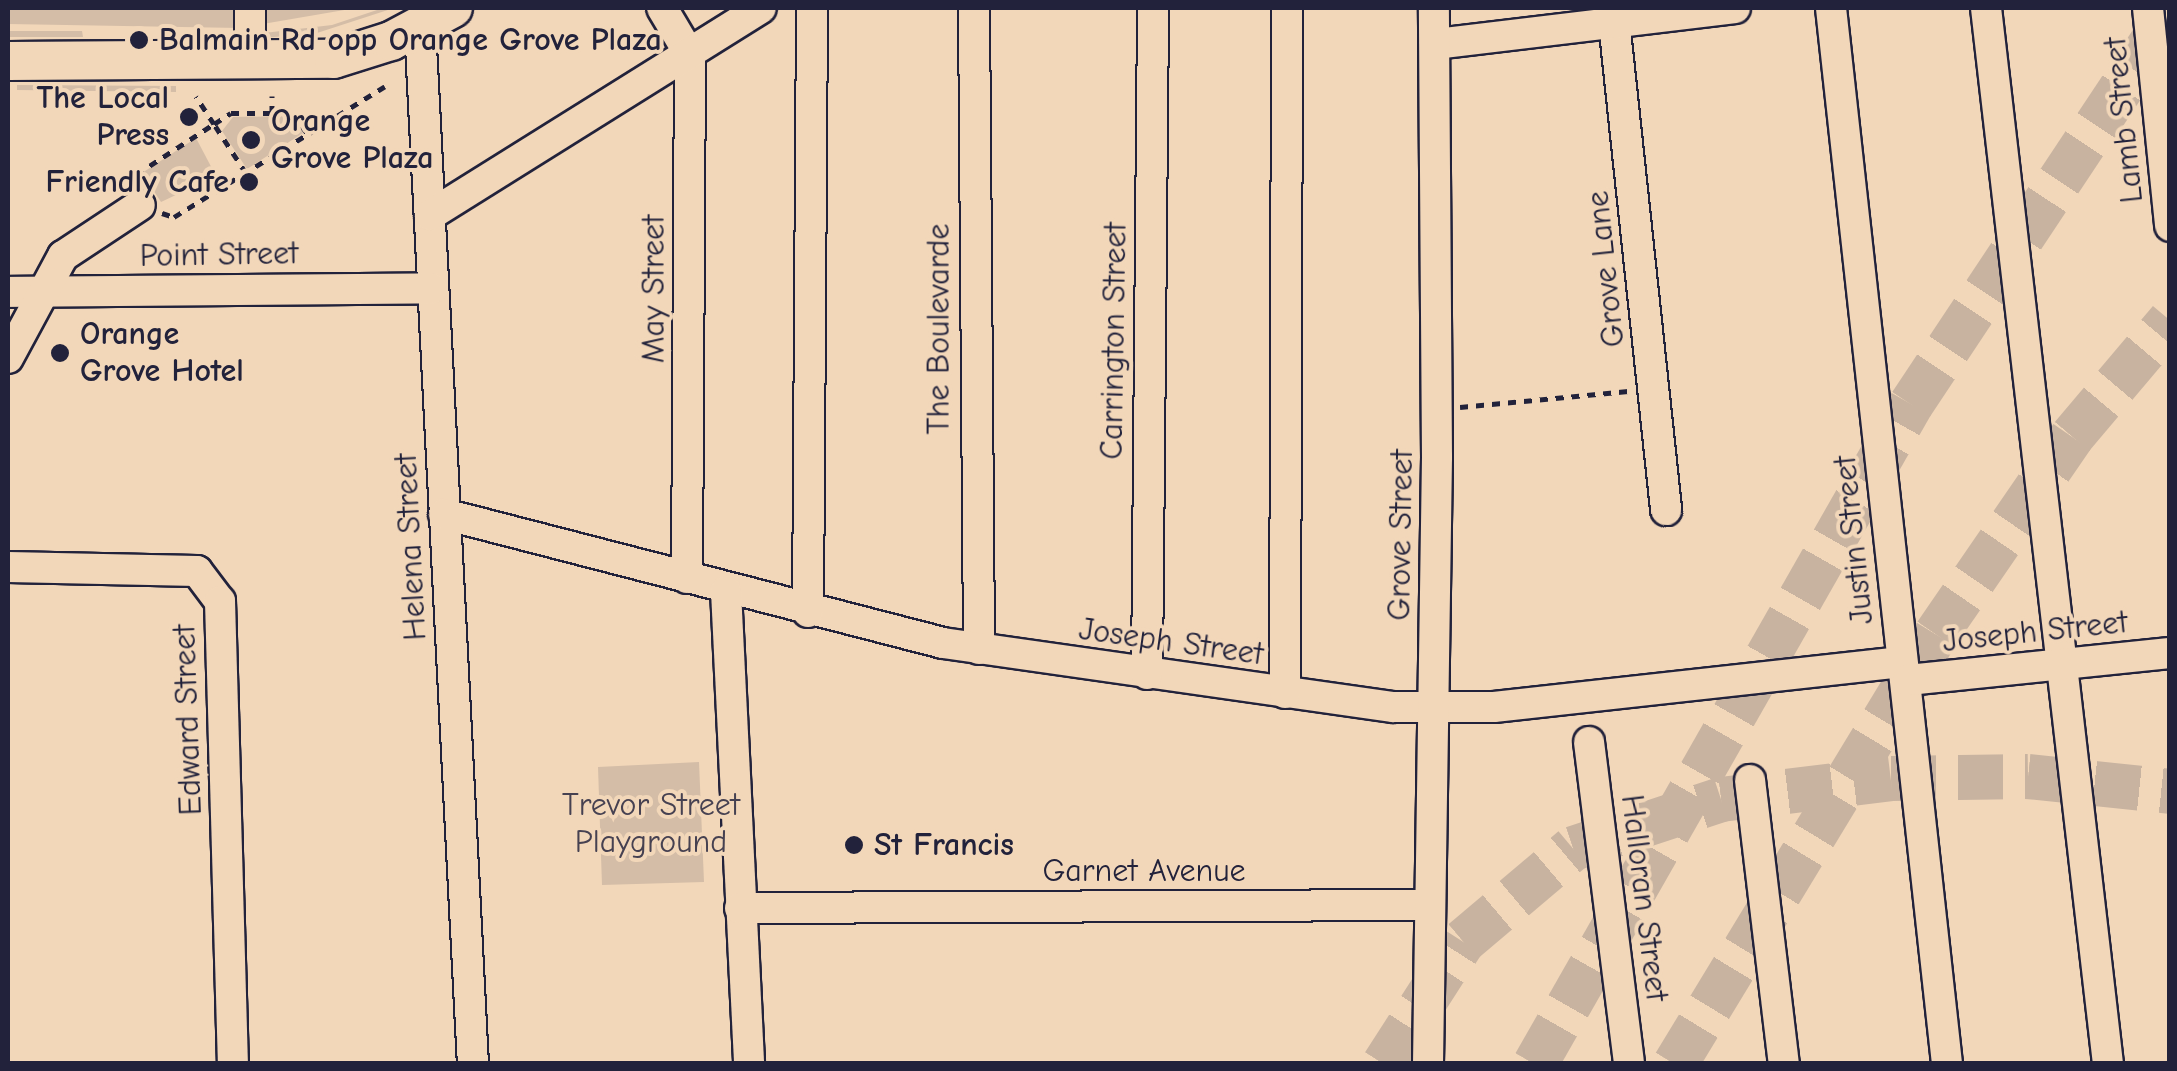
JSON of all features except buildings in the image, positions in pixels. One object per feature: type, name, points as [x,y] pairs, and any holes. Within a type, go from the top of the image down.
[{"type":"main road","points":[[8,61],[250,63],[334,58],[420,26],[453,8]]},
{"type":"street","points":[[250,8],[250,63]]},
{"type":"street","points":[[662,8],[690,54]]},
{"type":"street","points":[[430,215],[761,8]]},
{"type":"street","points":[[808,612],[812,8]]},
{"type":"street","name":"The Boulevarde","points":[[974,8],[979,649]]},
{"type":"street","name":"Carrington Street","points":[[1147,674],[1152,8]]},
{"type":"street","points":[[1285,693],[1287,8]]},
{"type":"street","name":"Grove Street","points":[[1428,1064],[1437,409],[1434,8]]},
{"type":"street","points":[[1435,44],[1736,8]]},
{"type":"street","name":"Justin Street","points":[[1832,8],[1947,1064]]},
{"type":"street","points":[[1986,8],[2108,1064]]},
{"type":"street","name":"Lamb Street","points":[[2148,8],[2170,226]]},
{"type":"street","name":"Grove Lane","points":[[1614,22],[1666,510]]},
{"type":"street","name":"Helena Street","points":[[420,26],[473,1064]]},
{"type":"street","name":"May Street","points":[[687,578],[690,54]]},
{"type":"street","points":[[8,358],[63,256],[140,205]]},
{"type":"street","name":"Point Street","points":[[8,292],[432,288]]},
{"type":"street","name":"Joseph Street","points":[[444,514],[687,578],[726,592],[979,649],[1434,712],[1905,671],[2170,653]]},
{"type":"street","name":"Edward Street","points":[[8,567],[197,571],[220,602],[233,1064]]},
{"type":"street","points":[[726,592],[748,1064]]},
{"type":"street","name":"Halloran Street","points":[[1589,742],[1629,1064]]},
{"type":"street","points":[[1750,780],[1784,1064]]},
{"type":"street","name":"Garnet Avenue","points":[[740,908],[1429,905]]},
{"type":"path","points":[[308,134],[292,113],[232,113],[122,182],[140,205],[174,217],[246,172],[308,134],[385,86]]},
{"type":"path","points":[[196,96],[246,172]]},
{"type":"path","points":[[272,96],[272,113]]},
{"type":"path","points":[[1437,409],[1654,389]]},
{"type":"green space","points":[[8,8],[356,8],[240,28],[8,24]]},
{"type":"green space","points":[[394,8],[317,33],[264,38],[264,33],[332,25]]},
{"type":"green space","points":[[8,31],[82,31],[83,37],[8,37]]},
{"type":"green space","points":[[17,85],[176,86],[176,92],[17,90]]},
{"type":"green space","points":[[290,116],[303,133],[247,169],[222,131],[233,117]]},
{"type":"green space","points":[[196,138],[216,176],[161,202],[142,173]]},
{"type":"green space","name":"Trevor Street Playground","points":[[699,762],[704,882],[602,885],[598,767]]},
{"type":"tunnel","points":[[1535,1064],[1911,404],[2170,14]]},
{"type":"tunnel","points":[[1675,1064],[1936,634],[2072,436],[2170,320]]},
{"type":"tunnel","points":[[1384,1064],[1463,941],[1573,848],[1721,799],[1891,778],[2028,776],[2170,791]]},
{"type":"place","name":"Balmain Rd opp Orange Grove Plaza","points":[[139,40]]},
{"type":"place","name":"The Local Press","points":[[189,117]]},
{"type":"place","name":"Orange Grove Plaza","points":[[251,140]]},
{"type":"place","name":"Friendly Cafe","points":[[249,182]]},
{"type":"place","name":"Orange Grove Hotel","points":[[60,353]]},
{"type":"place","name":"St Francis","points":[[854,845]]}]
